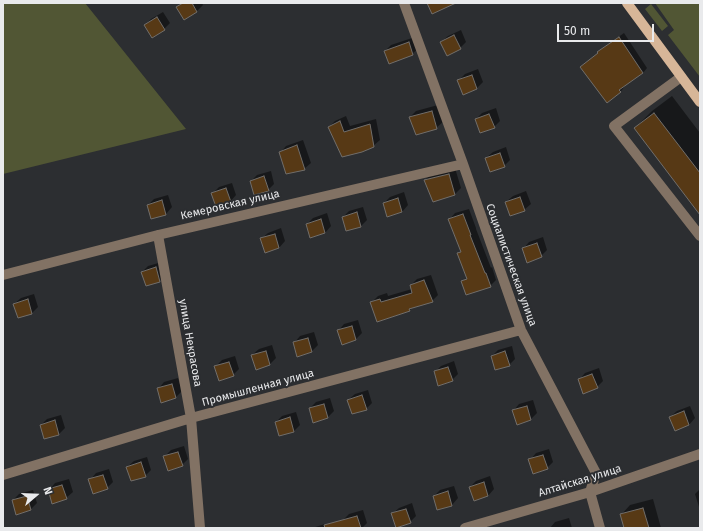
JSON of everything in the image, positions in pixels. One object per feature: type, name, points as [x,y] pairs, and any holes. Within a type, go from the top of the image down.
[{"type":"main road","points":[[627,3],[700,102]]},
{"type":"street","name":"Социалистическая улица","points":[[404,3],[463,164],[521,330],[596,473],[590,492]]},
{"type":"street","points":[[682,77],[614,126],[700,236]]},
{"type":"street","name":"Кемеровская улица","points":[[3,275],[158,234],[463,164]]},
{"type":"street","name":"улица Некрасова","points":[[158,234],[191,418],[200,528]]},
{"type":"street","name":"Промышленная улица","points":[[3,475],[191,418],[521,330]]},
{"type":"street","name":"Алтайская улица","points":[[466,528],[590,492],[700,454]]},
{"type":"street","points":[[590,492],[600,528]]},
{"type":"green space","points":[[3,3],[85,3],[186,129],[3,174]]},
{"type":"green space","points":[[655,3],[700,3],[700,77],[668,35],[674,30]]},
{"type":"green space","points":[[651,4],[668,26],[662,31],[645,9]]},
{"type":"building","points":[[183,3],[192,3],[197,12],[184,20],[176,7]]},
{"type":"building","points":[[427,3],[456,3],[432,14]]},
{"type":"building","points":[[157,17],[165,30],[152,38],[144,25]]},
{"type":"building","points":[[454,35],[461,49],[447,56],[440,42]]},
{"type":"building","points":[[619,37],[643,73],[619,90],[621,92],[607,103],[580,67],[598,53],[597,52]]},
{"type":"building","points":[[409,42],[413,55],[389,64],[384,51]]},
{"type":"building","points":[[472,75],[477,89],[463,95],[457,80]]},
{"type":"building","points":[[432,111],[437,129],[416,135],[409,117]]},
{"type":"building","points":[[654,113],[700,173],[700,215],[634,128]]},
{"type":"building","points":[[489,114],[495,128],[480,133],[475,119]]},
{"type":"building","points":[[340,121],[344,132],[370,124],[374,147],[342,157],[328,127]]},
{"type":"building","points":[[297,145],[305,170],[286,174],[279,152]]},
{"type":"building","points":[[500,153],[505,167],[490,172],[485,158]]},
{"type":"building","points":[[449,174],[455,195],[433,202],[424,180]]},
{"type":"building","points":[[264,176],[269,191],[254,195],[250,181]]},
{"type":"building","points":[[226,188],[231,202],[216,207],[211,193]]},
{"type":"building","points":[[520,197],[525,211],[510,216],[505,202]]},
{"type":"building","points":[[398,198],[402,212],[387,217],[383,203]]},
{"type":"building","points":[[162,200],[166,215],[151,219],[147,205]]},
{"type":"building","points":[[357,212],[361,227],[346,231],[342,217]]},
{"type":"building","points":[[463,214],[491,287],[466,295],[461,281],[467,279],[457,253],[461,252],[448,219]]},
{"type":"building","points":[[321,219],[325,233],[310,238],[306,224]]},
{"type":"building","points":[[275,234],[279,248],[265,253],[260,238]]},
{"type":"building","points":[[537,243],[542,257],[527,263],[522,248]]},
{"type":"building","points":[[156,267],[160,282],[146,286],[141,272]]},
{"type":"building","points":[[424,280],[433,302],[409,309],[410,311],[377,322],[370,302],[380,299],[381,302],[412,293],[410,285]]},
{"type":"building","points":[[28,299],[32,314],[18,318],[13,304]]},
{"type":"building","points":[[352,326],[356,340],[342,345],[337,330]]},
{"type":"building","points":[[308,338],[312,352],[297,357],[293,342]]},
{"type":"building","points":[[266,351],[270,365],[256,370],[251,355]]},
{"type":"building","points":[[505,351],[510,366],[495,370],[491,356]]},
{"type":"building","points":[[229,362],[234,376],[219,381],[214,366]]},
{"type":"building","points":[[448,367],[453,381],[438,386],[434,371]]},
{"type":"building","points":[[592,374],[598,388],[583,394],[578,379]]},
{"type":"building","points":[[172,384],[176,398],[161,403],[157,388]]},
{"type":"building","points":[[362,395],[367,410],[352,414],[347,400]]},
{"type":"building","points":[[324,404],[328,418],[313,423],[309,408]]},
{"type":"building","points":[[527,406],[531,420],[517,425],[512,410]]},
{"type":"building","points":[[684,411],[689,425],[675,431],[669,417]]},
{"type":"building","points":[[290,417],[294,432],[279,436],[275,422]]},
{"type":"building","points":[[55,420],[59,435],[44,439],[40,425]]},
{"type":"building","points":[[178,452],[183,466],[168,471],[163,456]]},
{"type":"building","points":[[543,455],[548,469],[533,474],[528,459]]},
{"type":"building","points":[[141,462],[146,477],[131,481],[126,467]]},
{"type":"building","points":[[103,475],[108,489],[93,494],[88,479]]},
{"type":"building","points":[[484,482],[488,496],[474,501],[469,487]]},
{"type":"building","points":[[62,485],[67,499],[52,504],[48,489]]},
{"type":"building","points":[[448,491],[452,506],[437,510],[433,496]]},
{"type":"building","points":[[27,496],[31,510],[16,515],[12,500]]},
{"type":"building","points":[[643,508],[649,528],[624,528],[620,514]]},
{"type":"building","points":[[406,509],[411,523],[396,528],[391,513]]},
{"type":"building","points":[[357,516],[361,528],[325,528],[324,525]]}]
